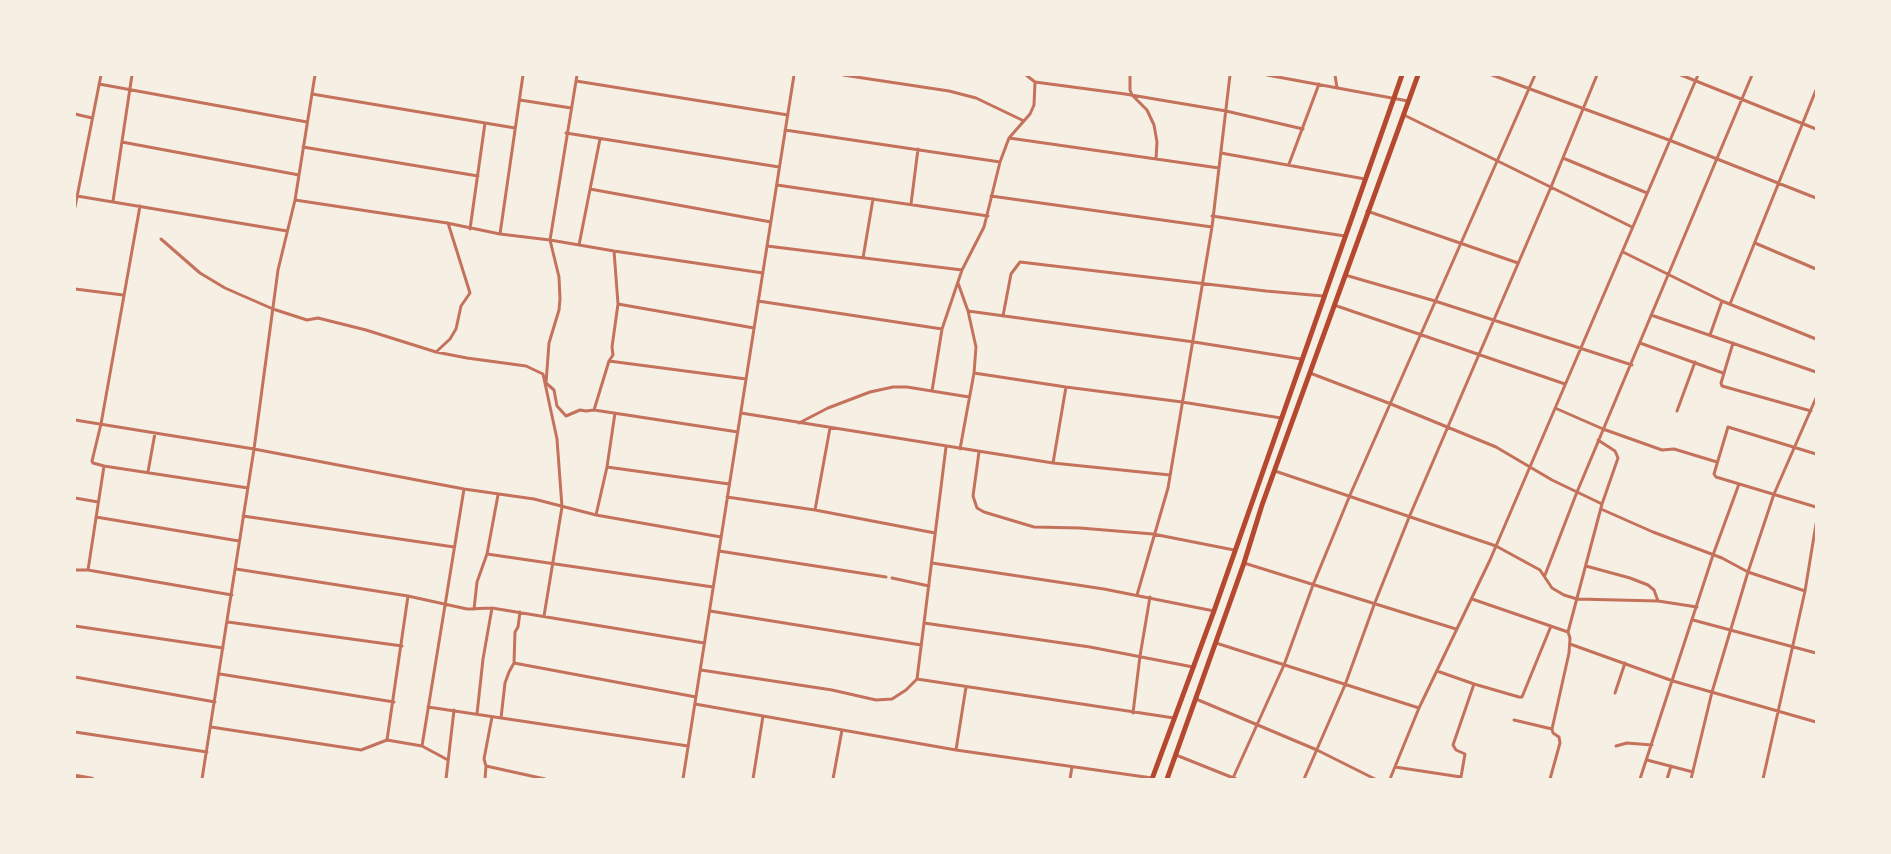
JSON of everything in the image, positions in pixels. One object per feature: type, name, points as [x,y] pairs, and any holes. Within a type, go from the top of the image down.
[{"type":"main road","points":[[1152,779],[1214,611],[1402,75]]},
{"type":"main road","points":[[1167,779],[1244,563],[1274,471],[1418,75]]},
{"type":"street","points":[[75,207],[101,75]]},
{"type":"street","points":[[113,201],[132,75]]},
{"type":"street","points":[[202,779],[208,752],[254,449],[278,270],[295,200],[315,75]]},
{"type":"street","points":[[500,234],[524,75]]},
{"type":"street","points":[[546,383],[549,343],[559,310],[560,299],[559,277],[550,240],[576,75]]},
{"type":"street","points":[[683,779],[794,75]]},
{"type":"street","points":[[843,75],[949,91],[976,98],[1024,121]]},
{"type":"street","points":[[1026,75],[1035,82],[1132,95],[1226,111],[1303,129]]},
{"type":"street","points":[[1130,75],[1129,86],[1132,95],[1148,110],[1151,118],[1157,142],[1156,159]]},
{"type":"street","points":[[1137,595],[1153,534],[1168,488],[1212,227],[1230,75]]},
{"type":"street","points":[[1268,75],[1408,101]]},
{"type":"street","points":[[1335,75],[1337,88]]},
{"type":"street","points":[[1492,75],[1669,140],[1816,198]]},
{"type":"street","points":[[1176,755],[1234,778],[1284,666],[1313,585],[1350,496],[1535,75]]},
{"type":"street","points":[[1304,779],[1345,685],[1410,515],[1597,75]]},
{"type":"street","points":[[1681,75],[1816,129]]},
{"type":"street","points":[[1390,779],[1419,708],[1496,546],[1698,75]]},
{"type":"street","points":[[1545,575],[1598,440],[1632,365],[1667,275],[1752,75]]},
{"type":"street","points":[[576,81],[788,115]]},
{"type":"street","points":[[932,390],[942,328],[962,270],[977,243],[988,216],[1000,162],[1009,138],[1030,114],[1034,105],[1035,82]]},
{"type":"street","points":[[99,84],[307,122]]},
{"type":"street","points":[[1289,164],[1319,84]]},
{"type":"street","points":[[1730,304],[1816,90]]},
{"type":"street","points":[[312,94],[515,128]]},
{"type":"street","points":[[520,100],[571,108]]},
{"type":"street","points":[[75,114],[92,118]]},
{"type":"street","points":[[1403,115],[1632,227]]},
{"type":"street","points":[[470,229],[485,123]]},
{"type":"street","points":[[785,130],[1000,162]]},
{"type":"street","points":[[566,133],[779,168]]},
{"type":"street","points":[[1009,138],[1219,168]]},
{"type":"street","points":[[579,245],[600,139]]},
{"type":"street","points":[[122,142],[299,175]]},
{"type":"street","points":[[303,147],[478,176]]},
{"type":"street","points":[[911,204],[918,149]]},
{"type":"street","points":[[1221,153],[1365,179]]},
{"type":"street","points":[[1563,158],[1647,193]]},
{"type":"street","points":[[777,185],[988,216]]},
{"type":"street","points":[[590,189],[771,222]]},
{"type":"street","points":[[77,196],[287,231]]},
{"type":"street","points":[[992,196],[1212,227]]},
{"type":"street","points":[[862,258],[872,199]]},
{"type":"street","points":[[295,200],[447,223],[500,234],[763,273]]},
{"type":"street","points":[[140,206],[101,424],[92,461],[104,466],[248,488]]},
{"type":"street","points":[[1367,211],[1518,263]]},
{"type":"street","points":[[1212,216],[1344,236]]},
{"type":"street","points":[[436,352],[450,339],[456,328],[461,306],[470,293],[447,223]]},
{"type":"street","points":[[161,239],[200,273],[225,288],[273,309],[306,320],[318,318],[366,330],[436,352],[532,368],[543,374],[557,439],[562,507],[544,616]]},
{"type":"street","points":[[1755,243],[1816,269]]},
{"type":"street","points":[[767,246],[962,270]]},
{"type":"street","points":[[594,410],[609,361],[613,355],[612,347],[618,304],[614,251]]},
{"type":"street","points":[[1622,252],[1722,301],[1816,339]]},
{"type":"street","points":[[1003,316],[1011,274],[1020,262],[1266,292],[1323,296]]},
{"type":"street","points":[[1344,275],[1435,301],[1632,365]]},
{"type":"street","points":[[958,283],[968,311],[976,347],[974,373],[960,449]]},
{"type":"street","points":[[75,289],[123,295]]},
{"type":"street","points":[[758,301],[942,328]]},
{"type":"street","points":[[1710,335],[1722,301]]},
{"type":"street","points":[[618,304],[754,328]]},
{"type":"street","points":[[1334,305],[1478,356],[1565,384]]},
{"type":"street","points":[[968,311],[1194,342],[1301,359]]},
{"type":"street","points":[[1651,315],[1816,372]]},
{"type":"street","points":[[1640,343],[1724,372]]},
{"type":"street","points":[[1733,343],[1720,383],[1722,386],[1811,411]]},
{"type":"street","points":[[609,361],[746,379]]},
{"type":"street","points":[[1677,411],[1695,362]]},
{"type":"street","points":[[974,373],[1281,418]]},
{"type":"street","points":[[1310,373],[1496,447],[1547,477],[1602,504]]},
{"type":"street","points":[[546,383],[554,390],[557,406],[566,416],[580,410],[594,410],[738,432]]},
{"type":"street","points":[[798,423],[828,408],[880,389],[906,387],[969,397]]},
{"type":"street","points":[[1052,464],[1066,387]]},
{"type":"street","points":[[1692,779],[1712,692],[1748,572],[1774,494],[1816,398]]},
{"type":"street","points":[[1555,408],[1603,429],[1662,450],[1672,449],[1717,462]]},
{"type":"street","points":[[596,515],[607,467],[615,413]]},
{"type":"street","points":[[741,413],[1052,464],[1170,475]]},
{"type":"street","points":[[75,420],[254,449],[498,495],[534,499],[596,515],[721,537]]},
{"type":"street","points":[[1816,454],[1728,427],[1714,476],[1816,507]]},
{"type":"street","points":[[815,510],[830,428]]},
{"type":"street","points":[[148,472],[155,432]]},
{"type":"street","points":[[1552,729],[1570,644],[1568,632],[1602,504],[1618,458],[1615,451],[1598,440]]},
{"type":"street","points":[[701,670],[832,690],[876,700],[892,699],[900,695],[916,679],[946,447]]},
{"type":"street","points":[[979,452],[973,496],[977,508],[984,512],[1034,527],[1080,528],[1153,534],[1234,550]]},
{"type":"street","points":[[88,570],[104,466]]},
{"type":"street","points":[[607,467],[729,484]]},
{"type":"street","points":[[1274,471],[1410,515],[1496,546],[1534,566],[1545,575],[1552,588],[1577,599],[1658,602],[1697,607]]},
{"type":"street","points":[[1640,779],[1713,556],[1739,484]]},
{"type":"street","points":[[422,746],[464,489]]},
{"type":"street","points":[[474,609],[477,582],[487,554],[498,495]]},
{"type":"street","points":[[728,497],[815,510],[935,533]]},
{"type":"street","points":[[75,498],[98,502]]},
{"type":"street","points":[[1601,509],[1730,562],[1748,572],[1804,592]]},
{"type":"street","points":[[243,516],[454,547]]},
{"type":"street","points":[[96,517],[239,541]]},
{"type":"street","points":[[1762,779],[1804,592],[1816,524]]},
{"type":"street","points":[[719,551],[886,577]]},
{"type":"street","points":[[487,554],[713,587]]},
{"type":"street","points":[[932,563],[1150,597],[1214,611]]},
{"type":"street","points":[[1244,563],[1456,629]]},
{"type":"street","points":[[1586,566],[1648,585],[1654,590],[1658,602]]},
{"type":"street","points":[[236,569],[408,596],[445,605],[520,612],[704,643]]},
{"type":"street","points":[[75,570],[88,570],[232,595]]},
{"type":"street","points":[[892,578],[929,586]]},
{"type":"street","points":[[387,740],[408,596]]},
{"type":"street","points":[[1133,712],[1150,597]]},
{"type":"street","points":[[1472,598],[1568,632]]},
{"type":"street","points":[[477,714],[483,659],[492,608]]},
{"type":"street","points":[[710,611],[921,645]]},
{"type":"street","points":[[501,718],[505,683],[514,663],[515,632],[518,627],[520,612]]},
{"type":"street","points":[[1692,620],[1816,653]]},
{"type":"street","points":[[228,622],[402,646]]},
{"type":"street","points":[[924,623],[1090,647],[1193,667]]},
{"type":"street","points":[[75,626],[224,648]]},
{"type":"street","points":[[1437,671],[1474,684],[1522,697],[1551,626]]},
{"type":"street","points":[[1216,643],[1419,708]]},
{"type":"street","points":[[1570,644],[1673,681],[1816,722]]},
{"type":"street","points":[[514,663],[696,697]]},
{"type":"street","points":[[1615,694],[1625,663]]},
{"type":"street","points":[[220,674],[394,702]]},
{"type":"street","points":[[75,677],[215,702]]},
{"type":"street","points":[[916,679],[1174,718]]},
{"type":"street","points":[[1395,767],[1461,777],[1465,754],[1454,748],[1453,745],[1474,684]]},
{"type":"street","points":[[956,750],[966,687]]},
{"type":"street","points":[[1196,699],[1317,750],[1375,779]]},
{"type":"street","points":[[695,704],[956,750],[1152,779]]},
{"type":"street","points":[[428,707],[688,746]]},
{"type":"street","points":[[446,779],[454,710]]},
{"type":"street","points":[[753,779],[763,716]]},
{"type":"street","points":[[485,779],[486,766],[484,759],[492,717]]},
{"type":"street","points":[[1514,720],[1552,729],[1560,740],[1550,779]]},
{"type":"street","points":[[211,727],[361,750],[387,740],[422,746],[448,760]]},
{"type":"street","points":[[833,779],[842,730]]},
{"type":"street","points":[[75,732],[208,752]]},
{"type":"street","points":[[1616,746],[1627,743],[1652,745]]},
{"type":"street","points":[[1647,760],[1693,772]]},
{"type":"street","points":[[486,766],[545,779]]},
{"type":"street","points":[[1667,779],[1670,766]]},
{"type":"street","points":[[1070,779],[1072,767]]},
{"type":"street","points":[[75,776],[92,779]]}]
